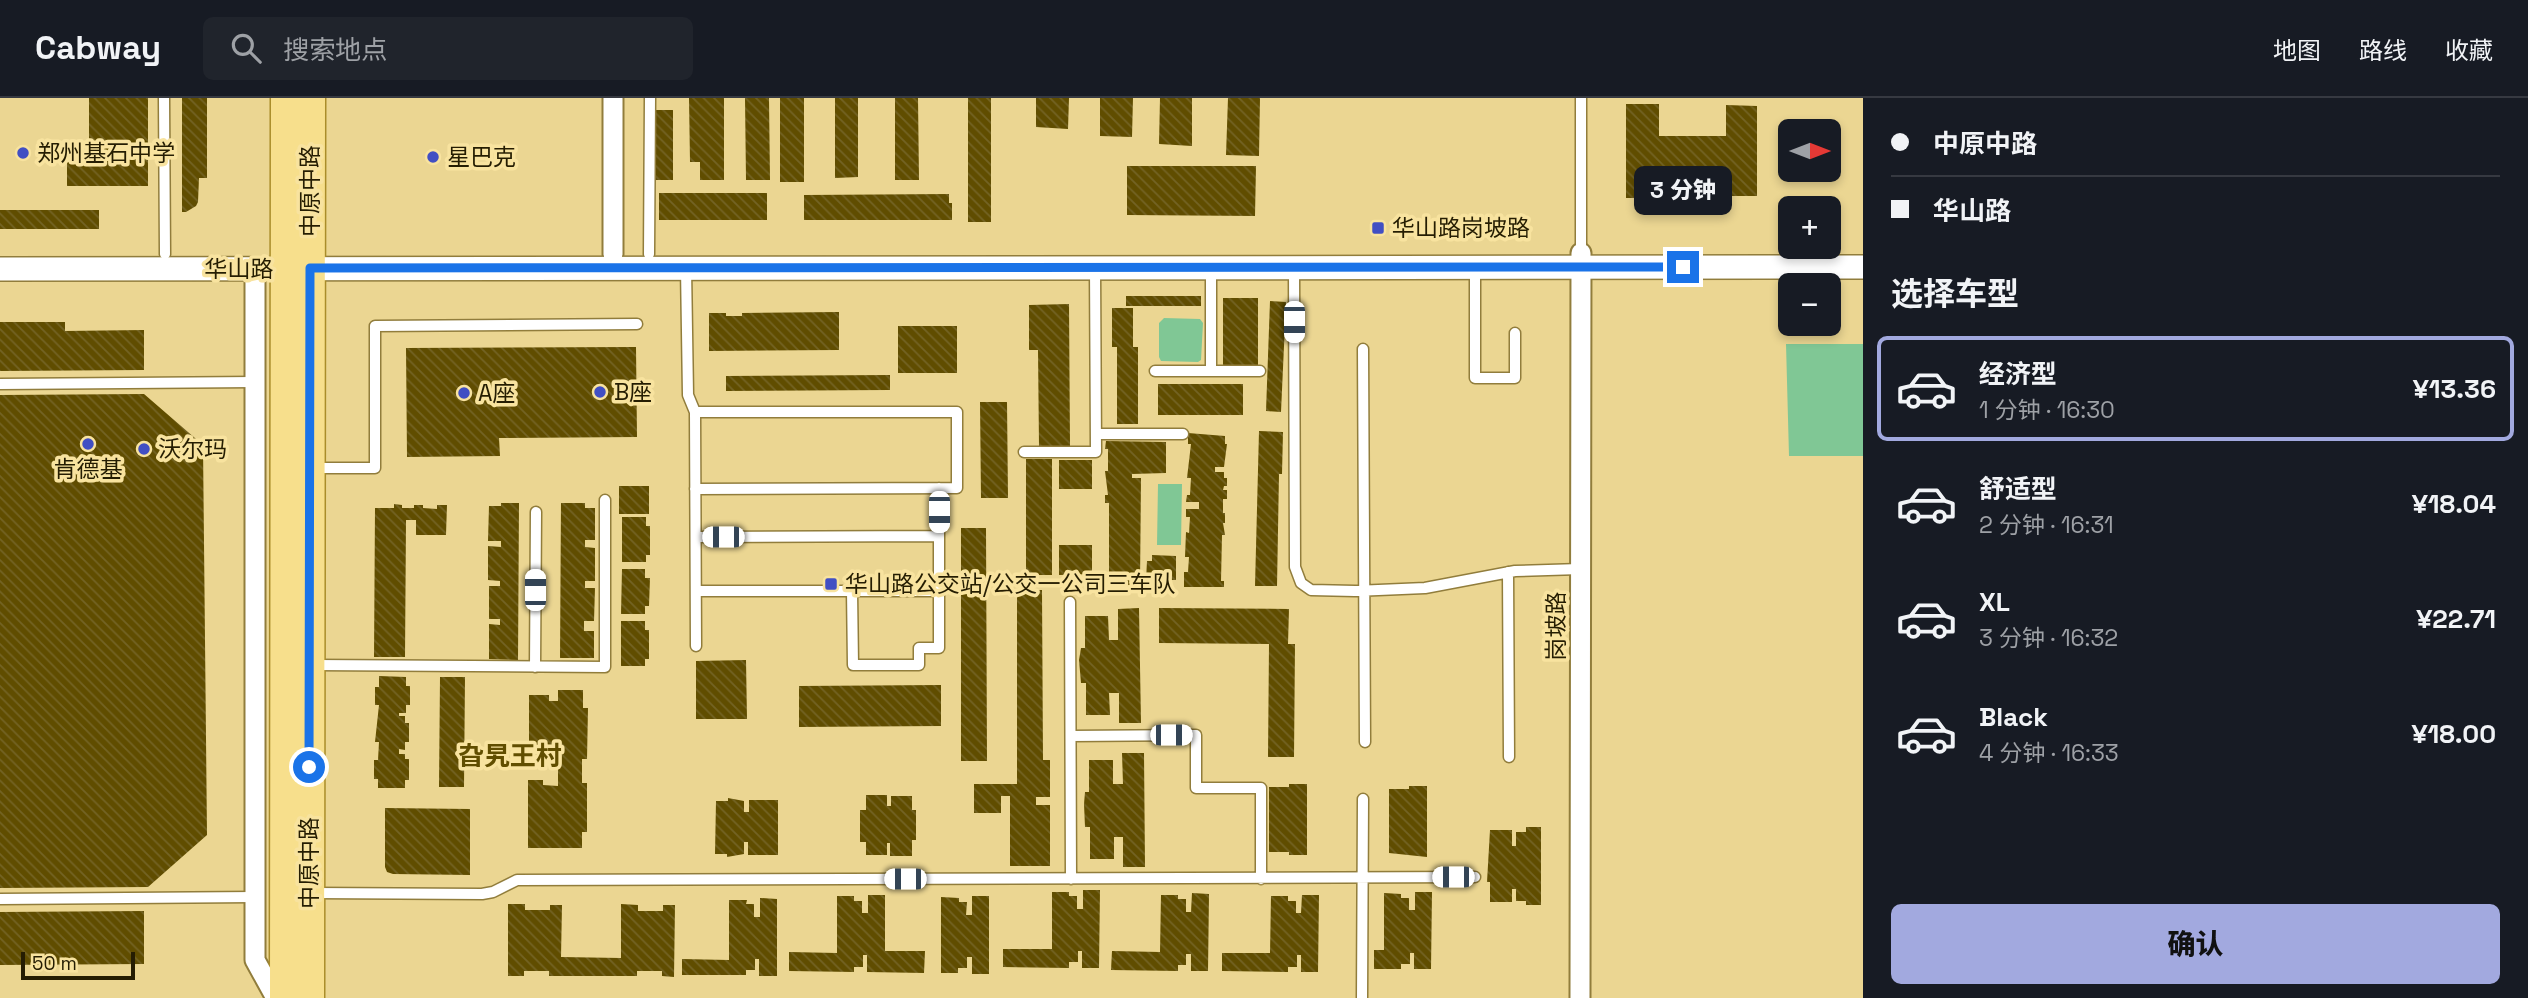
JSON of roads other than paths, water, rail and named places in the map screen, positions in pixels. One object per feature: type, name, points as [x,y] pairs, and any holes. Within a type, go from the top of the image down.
[{"type":"main road","name":"中原中路","points":[[286,98],[310,468],[309,998]]},
{"type":"main road","name":"中原中路","points":[[285,998],[298,261],[310,98]]},
{"type":"street","points":[[613,98],[613,254]]},
{"type":"street","name":"华山路","points":[[0,255],[165,254],[298,261],[686,268],[1211,268],[1475,267],[1581,260],[1863,253]]},
{"type":"street","name":"华山路","points":[[0,269],[255,268],[298,261],[613,254],[1581,260],[1863,267]]},
{"type":"street","name":"岗坡路","points":[[1580,998],[1581,260]]},
{"type":"street","points":[[255,268],[255,960],[276,998]]},
{"type":"lane","points":[[164,98],[165,254]]},
{"type":"lane","points":[[649,254],[650,98]]},
{"type":"lane","points":[[1581,98],[1581,260]]},
{"type":"lane","points":[[1294,267],[1295,568],[1301,583],[1311,590],[1425,588],[1508,572],[1580,569]]},
{"type":"lane","points":[[1475,267],[1475,378],[1515,378],[1515,333]]},
{"type":"lane","points":[[686,268],[688,395],[695,412],[696,646]]},
{"type":"lane","points":[[1024,452],[1096,452],[1095,268]]},
{"type":"lane","points":[[1211,268],[1211,371]]},
{"type":"lane","points":[[310,468],[376,468],[375,326],[637,324]]},
{"type":"lane","points":[[1363,349],[1365,742]]},
{"type":"lane","points":[[1155,371],[1260,371]]},
{"type":"lane","points":[[0,384],[255,382]]},
{"type":"lane","points":[[695,412],[957,412],[957,488],[695,489]]},
{"type":"lane","points":[[1096,434],[1183,434]]},
{"type":"lane","points":[[852,591],[853,665],[919,665],[919,648],[939,648],[939,488]]},
{"type":"lane","points":[[310,666],[605,667],[605,500]]},
{"type":"lane","points":[[535,667],[536,512]]},
{"type":"lane","points":[[696,537],[939,536]]},
{"type":"lane","points":[[1508,572],[1509,757]]},
{"type":"lane","points":[[696,592],[939,591]]},
{"type":"lane","points":[[1070,602],[1071,879]]},
{"type":"lane","points":[[1071,736],[1196,735],[1196,788],[1261,788],[1261,878]]},
{"type":"lane","points":[[1362,998],[1363,799]]},
{"type":"lane","points":[[309,893],[482,894],[494,892],[517,880],[1475,877]]},
{"type":"lane","points":[[0,899],[255,897]]},
{"type":"place","name":"郑州基石中学","points":[[23,153]]},
{"type":"place","name":"星巴克","points":[[433,157]]},
{"type":"place","name":"华山路岗坡路","points":[[1378,228]]},
{"type":"place","name":"B座","points":[[600,392]]},
{"type":"place","name":"A座","points":[[464,393]]},
{"type":"place","name":"肯德基","points":[[88,444]]},
{"type":"place","name":"沃尔玛","points":[[144,449]]},
{"type":"place","name":"华山路公交站/公交一公司三车队","points":[[831,584]]},
{"type":"district","name":"旮旯王村","points":[[510,756]]}]
